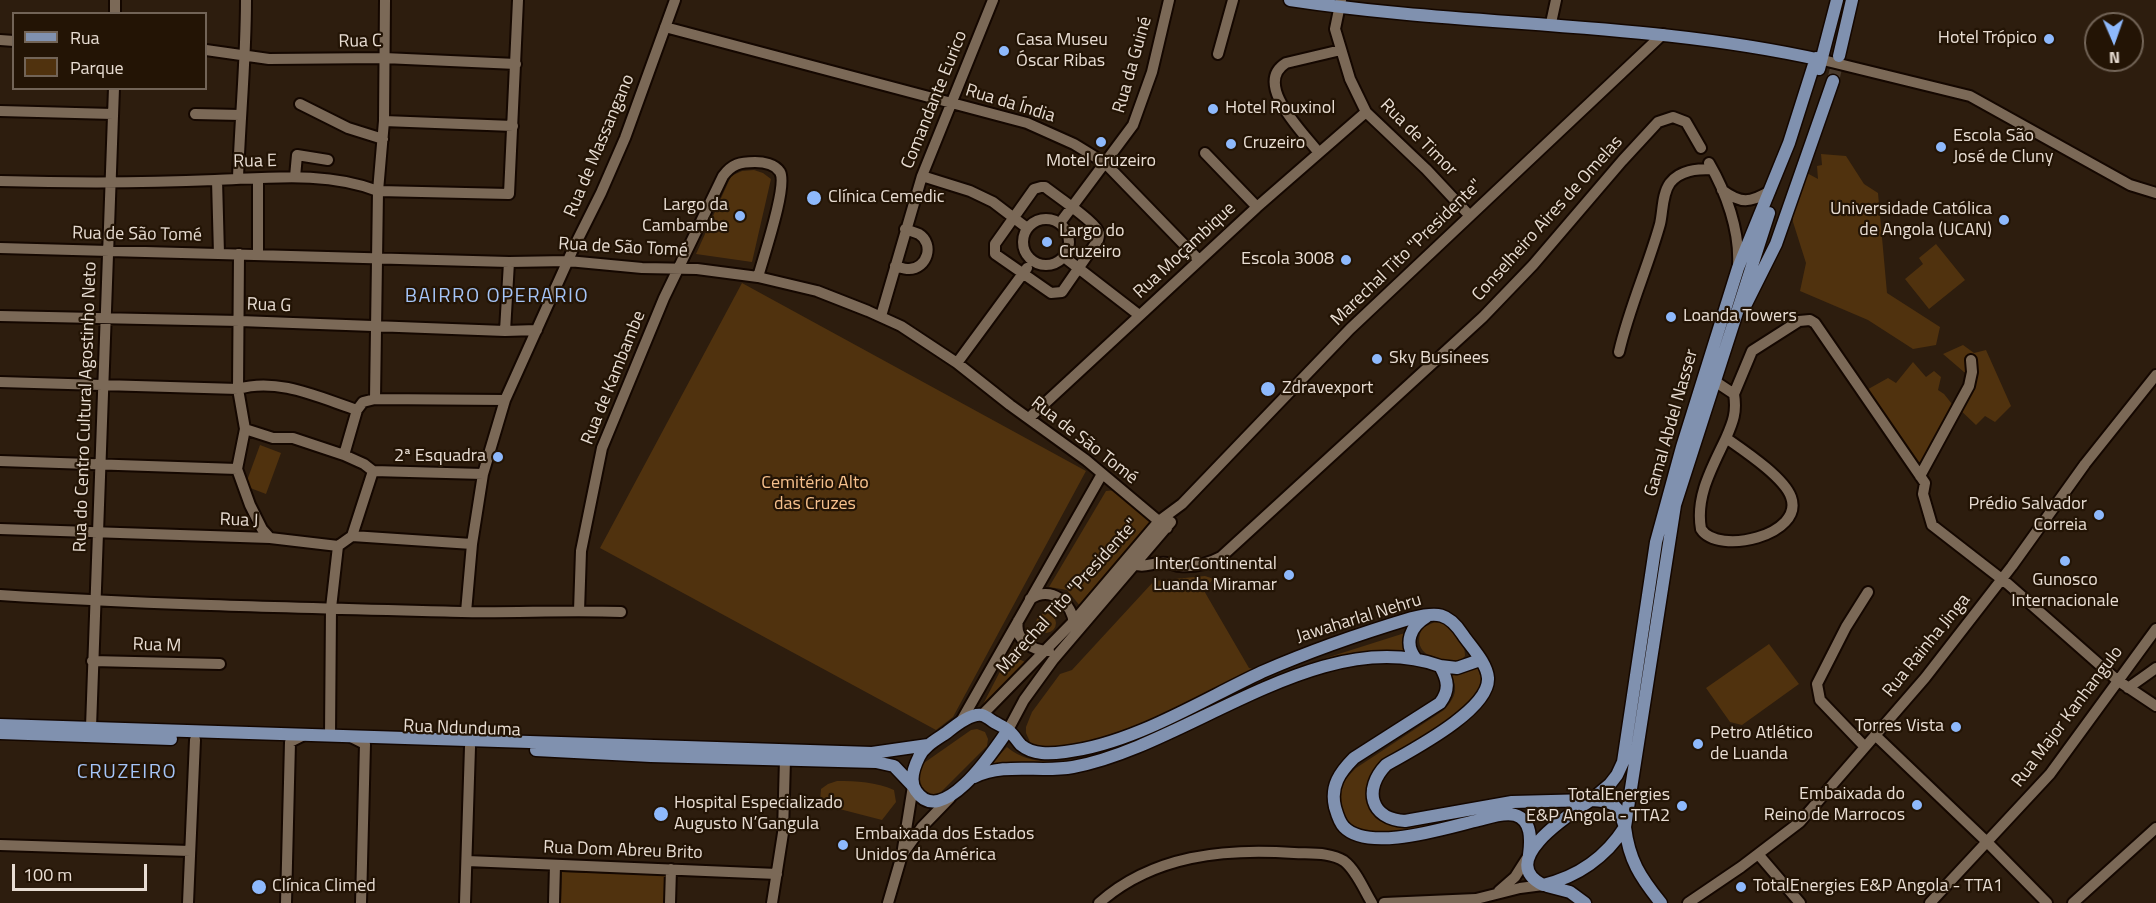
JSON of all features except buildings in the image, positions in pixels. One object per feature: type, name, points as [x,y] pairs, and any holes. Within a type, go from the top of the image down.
[{"type":"main road","points":[[1290,0],[1340,4],[1443,18],[1551,23],[1663,34],[1819,59]]},
{"type":"main road","name":"Gamal Abdel Nasser","points":[[1626,827],[1675,505],[1837,0]]},
{"type":"main road","points":[[1839,56],[1852,0]]},
{"type":"main road","name":"Gamal Abdel Nasser","points":[[1529,855],[1559,821],[1591,800],[1617,775],[1623,762],[1656,542],[1682,447],[1738,268],[1789,143],[1819,59]]},
{"type":"main road","name":"Gamal Abdel Nasser","points":[[1731,331],[1776,244],[1833,81]]},
{"type":"main road","points":[[1416,659],[1409,643],[1410,636],[1420,621],[1430,614]]},
{"type":"main road","name":"Jawaharlal Nehru","points":[[982,715],[1008,730],[1021,745],[1030,750],[1047,754],[1078,750],[1108,743],[1137,732],[1296,658],[1396,623],[1430,614],[1442,615],[1455,622],[1480,660],[1488,677],[1486,688],[1481,696],[1446,730],[1386,765],[1378,774],[1372,789],[1372,796],[1378,810],[1390,819],[1405,821],[1512,802],[1591,800]]},
{"type":"main road","name":"Jawaharlal Nehru","points":[[970,779],[1000,769],[1072,767],[1104,758],[1134,748],[1257,691],[1321,668],[1360,660],[1402,657],[1440,666]]},
{"type":"main road","points":[[1440,666],[1457,668],[1480,660]]},
{"type":"main road","points":[[1440,666],[1448,682],[1445,697],[1440,703],[1354,758],[1338,777],[1334,790],[1334,804],[1339,819],[1345,828],[1357,835],[1379,838],[1415,834],[1498,816],[1513,815],[1525,821],[1529,828],[1527,865],[1529,874],[1543,885],[1570,892],[1585,903]]},
{"type":"main road","points":[[913,786],[913,771],[920,754],[960,723],[982,715]]},
{"type":"main road","name":"Rua Ndunduma","points":[[0,725],[872,753],[929,745]]},
{"type":"main road","points":[[950,798],[970,779],[1008,730]]},
{"type":"main road","name":"Rua Ndunduma","points":[[0,733],[470,747],[889,764],[901,772],[921,796],[939,801],[950,798]]},
{"type":"main road","points":[[1636,758],[1633,825],[1635,852],[1650,880],[1663,897],[1667,902],[1675,903]]},
{"type":"main road","points":[[1591,800],[1609,800],[1617,806],[1626,827],[1628,846],[1636,867],[1661,903]]},
{"type":"main road","points":[[1543,885],[1569,878],[1590,864],[1615,841],[1626,827]]},
{"type":"street","points":[[238,178],[240,115],[246,56],[246,0]]},
{"type":"street","points":[[375,399],[376,259],[378,191],[384,121],[385,0]]},
{"type":"street","points":[[384,121],[513,126],[518,0]]},
{"type":"street","name":"Rua de Massangano","points":[[466,612],[472,544],[483,474],[505,400],[625,138],[675,0]]},
{"type":"street","name":"Comandante Eurico","points":[[880,316],[922,176],[993,0]]},
{"type":"street","name":"Rua da Guiné","points":[[1060,223],[1133,125],[1152,72],[1168,0]]},
{"type":"street","points":[[1218,54],[1233,0]]},
{"type":"street","points":[[1551,23],[1556,0]]},
{"type":"street","name":"Rua de Timor","points":[[1340,4],[1335,29],[1350,79],[1366,112],[1426,169],[1470,216]]},
{"type":"street","name":"Rua da Índia","points":[[665,27],[1027,123],[1074,144],[1105,163],[1199,260]]},
{"type":"street","name":"Marechal Tito \"Presidente\"","points":[[982,715],[1046,651],[1163,524],[1350,329],[1663,34]]},
{"type":"street","name":"Rua C","points":[[207,50],[294,60],[384,58],[516,64]]},
{"type":"street","points":[[1319,153],[1277,97],[1275,78],[1280,66],[1286,63],[1341,50]]},
{"type":"street","points":[[1819,59],[1970,96],[2130,184],[2156,193]]},
{"type":"street","name":"Rua do Centro Cultural Agostinho Neto","points":[[91,727],[114,90]]},
{"type":"street","points":[[300,104],[348,128],[382,139]]},
{"type":"street","points":[[0,111],[113,114]]},
{"type":"street","name":"Rua Moçambique","points":[[1029,418],[1257,207],[1366,112]]},
{"type":"street","points":[[195,114],[240,115]]},
{"type":"street","name":"Conselheiro Aires de Omelas","points":[[1130,562],[1148,566],[1166,562],[1178,566],[1192,566],[1212,562],[1221,557],[1482,317],[1533,266],[1622,160],[1658,122],[1673,117],[1686,122],[1701,148]]},
{"type":"street","name":"Rua E","points":[[0,181],[110,183],[295,177],[339,180],[361,184],[378,191],[509,194],[513,126]]},
{"type":"street","points":[[1205,153],[1257,207]]},
{"type":"street","points":[[295,177],[297,155],[328,160]]},
{"type":"street","name":"Rua de Kambambe","points":[[579,611],[581,551],[602,448],[664,298],[723,176],[729,168],[738,163],[758,162],[774,166],[780,172],[782,180],[779,202],[758,277]]},
{"type":"street","points":[[1619,352],[1628,317],[1660,224],[1666,191],[1683,172],[1711,166],[1736,236],[1739,249],[1738,268]]},
{"type":"street","points":[[922,176],[970,191],[993,202],[1027,228]]},
{"type":"street","points":[[217,180],[219,254]]},
{"type":"street","points":[[258,180],[258,254]]},
{"type":"street","points":[[1045,187],[1072,207],[1097,228],[1099,234],[1098,240],[1062,292],[1051,293],[995,254],[995,244],[1034,189],[1045,187]]},
{"type":"street","points":[[1721,189],[1738,200],[1747,201],[1770,191]]},
{"type":"street","points":[[1046,218],[1060,223],[1069,235],[1070,242],[1064,257],[1045,265],[1027,255],[1023,242],[1027,228],[1039,219],[1046,218]]},
{"type":"street","points":[[895,266],[915,268],[925,261],[927,255],[928,249],[924,238],[905,230]]},
{"type":"street","name":"Rua de São Tomé","points":[[0,248],[376,259],[568,261],[642,268],[679,268],[758,277],[817,291],[901,326],[957,363],[1102,474],[1163,524]]},
{"type":"street","points":[[239,254],[238,389],[245,429],[237,468],[250,505],[262,529],[270,538]]},
{"type":"street","points":[[1064,257],[1139,315]]},
{"type":"street","points":[[957,363],[1033,260]]},
{"type":"street","points":[[505,331],[509,262]]},
{"type":"street","name":"Rua G","points":[[0,316],[240,321],[505,331],[537,330]]},
{"type":"street","points":[[1726,438],[1753,456],[1784,486],[1791,496],[1792,503],[1786,519],[1769,535],[1759,538],[1722,540],[1709,538],[1701,529],[1699,514],[1702,496],[1708,476],[1736,415],[1734,394],[1752,351],[1799,321],[1810,320],[1835,350],[1925,483],[1923,495],[1932,525],[2001,580],[2117,680],[2156,706]]},
{"type":"street","points":[[1920,476],[1969,386],[1972,375],[1971,360]]},
{"type":"street","name":"Rua Rainha Jinga","points":[[1688,903],[1800,822],[1925,678],[2001,580],[2080,470],[2156,375]]},
{"type":"street","points":[[0,382],[238,389],[259,386],[291,388],[357,410]]},
{"type":"street","points":[[1716,382],[1734,394]]},
{"type":"street","points":[[344,455],[357,410],[363,402],[375,399],[505,400]]},
{"type":"street","points":[[245,429],[273,438],[293,438],[344,455],[373,471],[483,474]]},
{"type":"street","points":[[0,461],[237,468]]},
{"type":"street","points":[[330,735],[331,608],[339,546],[352,536],[373,471]]},
{"type":"street","name":"Marechal Tito \"Presidente\"","points":[[960,723],[1102,474]]},
{"type":"street","name":"Rua J","points":[[0,530],[270,538],[339,546]]},
{"type":"street","points":[[352,536],[472,544]]},
{"type":"street","points":[[1148,542],[1166,562]]},
{"type":"street","name":"Marechal Tito \"Presidente\"","points":[[1008,730],[1024,700],[1130,562]]},
{"type":"street","points":[[1865,747],[1820,700],[1817,684],[1846,627],[1868,592]]},
{"type":"street","points":[[1030,599],[1043,594],[1060,599],[1067,605],[1074,621],[1074,635]]},
{"type":"street","points":[[0,595],[95,601],[466,612],[621,612]]},
{"type":"street","points":[[1019,618],[1017,625],[1023,641],[1030,647],[1046,651],[1062,649]]},
{"type":"street","name":"Rua Major Kanhangulo","points":[[1930,903],[2050,774],[2156,629]]},
{"type":"street","name":"Rua M","points":[[92,660],[220,664]]},
{"type":"street","points":[[2128,688],[2156,668]]},
{"type":"street","points":[[286,903],[290,742],[304,735]]},
{"type":"street","points":[[1875,735],[1987,842],[2045,902]]},
{"type":"street","points":[[350,736],[365,744],[361,903]]},
{"type":"street","points":[[188,903],[195,740]]},
{"type":"street","points":[[465,903],[470,747]]},
{"type":"street","points":[[772,903],[783,833],[785,759]]},
{"type":"street","points":[[888,903],[902,855],[913,786]]},
{"type":"street","points":[[902,855],[922,827],[950,798]]},
{"type":"street","points":[[2073,903],[2156,828]]},
{"type":"street","points":[[0,845],[190,851]]},
{"type":"street","points":[[1099,903],[1149,870],[1173,862],[1224,852],[1256,852],[1336,857],[1345,862],[1353,871],[1371,903]]},
{"type":"street","points":[[1758,854],[1800,903]]},
{"type":"street","points":[[1494,894],[1515,877],[1529,855]]},
{"type":"street","name":"Rua Dom Abreu Brito","points":[[467,861],[777,874]]},
{"type":"street","points":[[554,903],[555,865]]},
{"type":"street","points":[[670,903],[671,869]]},
{"type":"street","points":[[1384,903],[1476,898],[1543,885]]},
{"type":"green space","points":[[1821,154],[1846,156],[1864,184],[1878,193],[1887,293],[1940,327],[1936,345],[1913,349],[1868,320],[1800,291],[1806,263],[1793,222],[1792,196],[1805,172],[1818,179],[1817,166],[1822,165]]},
{"type":"green space","points":[[754,170],[771,179],[752,262],[696,254],[731,176],[742,171]]},
{"type":"green space","points":[[1936,244],[1965,280],[1929,309],[1905,279],[1923,264],[1919,258]]},
{"type":"green space","name":"Cemitério Alto das Cruzes","points":[[742,283],[1086,471],[953,717],[936,730],[600,548]]},
{"type":"green space","points":[[1963,345],[1974,353],[1986,350],[2011,406],[1995,422],[1985,416],[1976,425],[1957,407],[1972,375],[1964,372],[1943,354]]},
{"type":"green space","points":[[1913,362],[1926,377],[1934,371],[1941,377],[1938,390],[1956,409],[1920,476],[1863,392],[1888,378],[1896,383]]},
{"type":"green space","points":[[260,445],[281,453],[266,494],[245,486]]},
{"type":"green space","points":[[1116,490],[1149,518],[1151,527],[1080,606],[1067,590],[1049,587],[1106,491]]},
{"type":"green space","points":[[1205,576],[1214,579],[1203,589],[1249,668],[1259,670],[1105,742],[1060,749],[1036,747],[1030,742],[1026,727],[1032,712],[1060,674],[1072,670],[1154,581]]},
{"type":"green space","points":[[1042,613],[1050,613],[1056,619],[1056,627],[1050,633],[1042,633],[1036,627],[1036,619]]},
{"type":"green space","points":[[1439,620],[1453,631],[1463,645],[1465,656],[1460,661],[1435,658],[1423,651],[1419,637],[1422,628]]},
{"type":"green space","points":[[1408,632],[1412,655],[1357,658],[1098,757],[1071,762],[988,767],[1007,747],[1019,755],[1045,761],[1073,759],[1113,749],[1307,664]]},
{"type":"green space","points":[[1769,644],[1799,684],[1742,725],[1730,722],[1706,688]]},
{"type":"green space","points":[[1009,654],[1027,663],[978,714]]},
{"type":"green space","points":[[1479,667],[1483,681],[1476,696],[1465,708],[1437,731],[1378,768],[1376,815],[1385,823],[1399,827],[1518,813],[1383,834],[1365,832],[1350,823],[1346,818],[1341,798],[1346,779],[1356,768],[1444,710],[1452,700],[1455,691],[1454,681],[1448,671],[1463,672]]},
{"type":"green space","points":[[977,729],[985,732],[988,739],[987,746],[940,793],[930,794],[922,790],[917,784],[917,771],[921,765],[971,730]]},
{"type":"green space","points":[[837,781],[866,782],[887,787],[894,790],[896,802],[882,820],[824,805],[820,801],[821,789]]},
{"type":"green space","points":[[562,872],[665,875],[665,896],[663,903],[561,903]]},
{"type":"tunnel","points":[[1833,81],[1839,56]]},
{"type":"place","name":"Hotel Trópico","points":[[2049,39]]},
{"type":"place","name":"Casa Museu Óscar Ribas","points":[[1004,51]]},
{"type":"place","name":"Hotel Rouxinol","points":[[1213,109]]},
{"type":"place","name":"Motel Cruzeiro","points":[[1101,142]]},
{"type":"place","name":"Cruzeiro","points":[[1231,144]]},
{"type":"place","name":"Escola São José de Cluny","points":[[1941,147]]},
{"type":"place","name":"Clínica Cemedic","points":[[814,198]]},
{"type":"place","name":"Largo da Cambambe","points":[[740,216]]},
{"type":"place","name":"Universidade Católica de Angola (UCAN)","points":[[2004,220]]},
{"type":"place","name":"Largo do Cruzeiro","points":[[1047,242]]},
{"type":"place","name":"Escola 3008","points":[[1346,260]]},
{"type":"place","name":"Loanda Towers","points":[[1671,317]]},
{"type":"place","name":"Sky Businees","points":[[1377,359]]},
{"type":"place","name":"Zdravexport","points":[[1268,389]]},
{"type":"place","name":"2ª Esquadra","points":[[498,457]]},
{"type":"place","name":"Prédio Salvador Correia","points":[[2099,515]]},
{"type":"place","name":"Gunosco Internacionale","points":[[2065,561]]},
{"type":"place","name":"InterContinental Luanda Miramar","points":[[1289,575]]},
{"type":"place","name":"Torres Vista","points":[[1956,727]]},
{"type":"place","name":"Petro Atlético de Luanda","points":[[1698,744]]},
{"type":"place","name":"Embaixada do Reino de Marrocos","points":[[1917,805]]},
{"type":"place","name":"TotalEnergies E&P Angola - TTA2","points":[[1682,806]]},
{"type":"place","name":"Hospital Especializado Augusto N’Gangula","points":[[661,814]]},
{"type":"place","name":"Embaixada dos Estados Unidos da América","points":[[843,845]]},
{"type":"place","name":"Clínica Climed","points":[[259,887]]},
{"type":"place","name":"TotalEnergies E&P Angola - TTA1","points":[[1741,887]]},
{"type":"district","name":"BAIRRO OPERARIO","points":[[497,297]]},
{"type":"district","name":"CRUZEIRO","points":[[127,773]]}]
